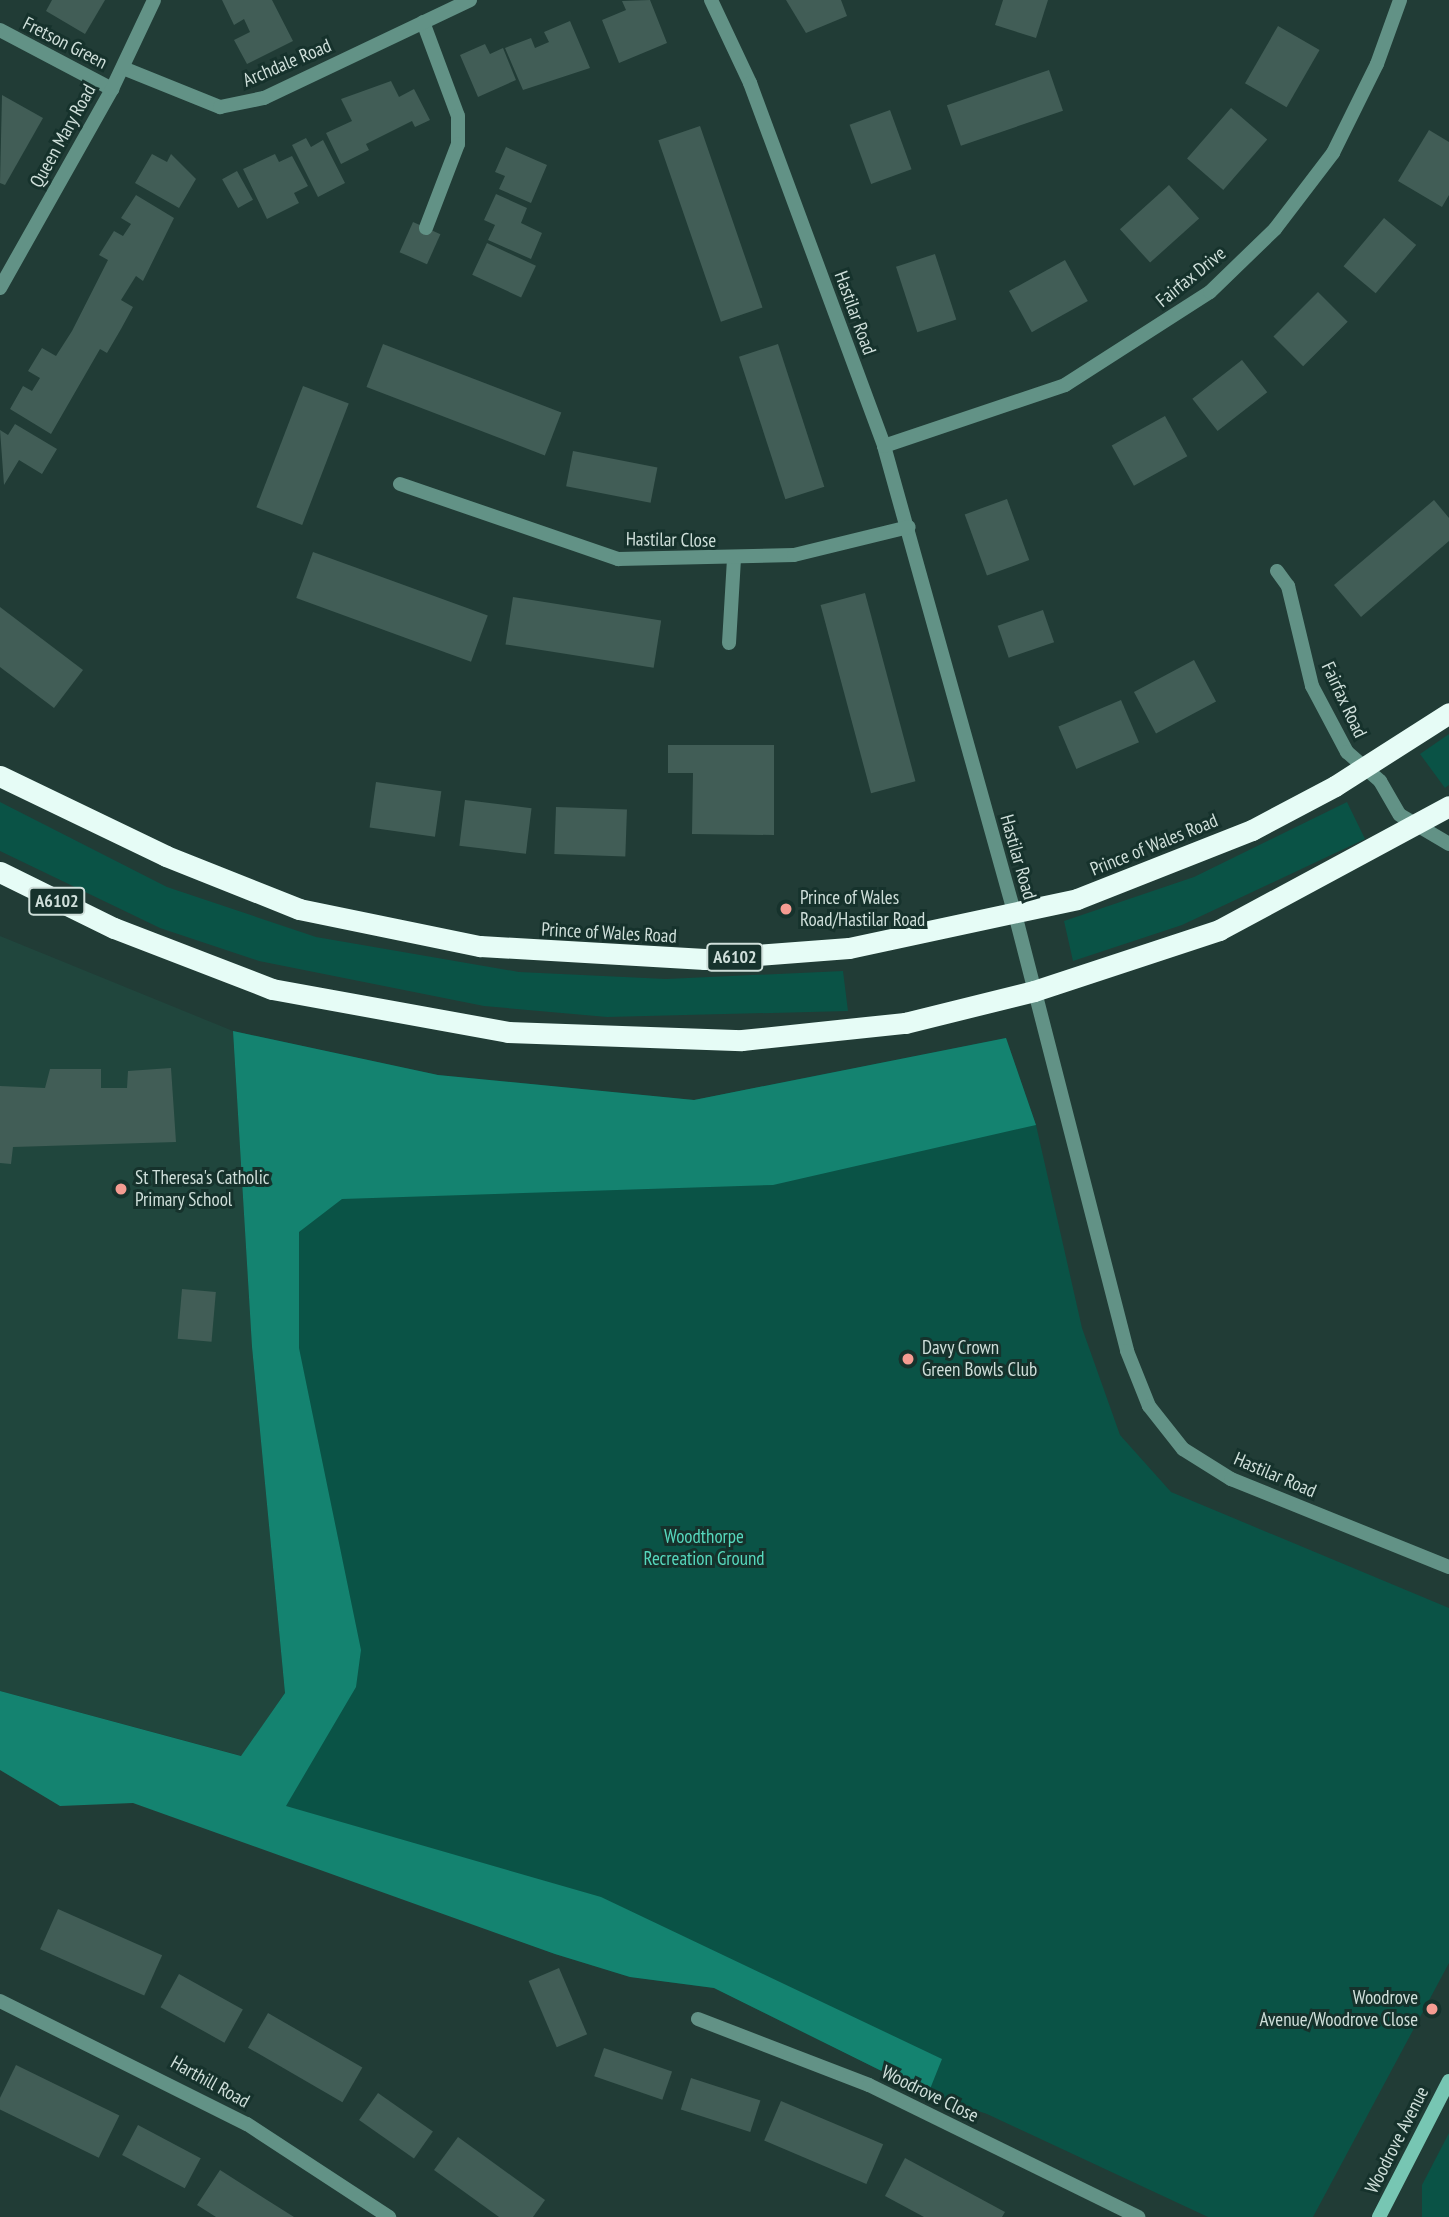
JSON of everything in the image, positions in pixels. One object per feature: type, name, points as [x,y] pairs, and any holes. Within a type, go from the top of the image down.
[{"type":"highway","name":"Prince of Wales Road","points":[[0,776],[166,856],[299,909],[480,946],[645,959],[803,954],[1015,914],[1077,899],[1194,856],[1366,768],[1449,713]]},
{"type":"highway","name":"A6102","points":[[0,872],[160,948],[272,989],[509,1032],[742,1040],[905,1023],[1034,991],[1219,930],[1422,825],[1449,806]]},
{"type":"street","name":"Queen Mary Road","points":[[0,288],[112,89],[154,0]]},
{"type":"street","name":"Archdale Road","points":[[123,68],[220,107],[264,97],[470,0]]},
{"type":"street","name":"Hastilar Road","points":[[711,0],[750,83],[884,446],[909,527],[1015,914],[1127,1351],[1149,1406],[1183,1449],[1231,1479],[1449,1567]]},
{"type":"street","name":"Fairfax Drive","points":[[884,446],[1065,384],[1210,292],[1275,229],[1333,153],[1377,64],[1400,0]]},
{"type":"street","points":[[423,22],[458,116],[458,144],[426,228]]},
{"type":"street","name":"Fretson Green","points":[[0,30],[112,89]]},
{"type":"street","name":"Hastilar Close","points":[[400,484],[618,559],[734,559],[794,555],[909,527]]},
{"type":"street","points":[[729,643],[734,559]]},
{"type":"street","name":"Fairfax Road","points":[[1277,571],[1287,586],[1312,686],[1347,752],[1366,768],[1400,815],[1422,825],[1449,844]]},
{"type":"street","name":"Harthill Road","points":[[0,2001],[247,2124],[389,2217]]},
{"type":"street","name":"Woodrove Close","points":[[698,2020],[869,2085],[1138,2217]]},
{"type":"street","name":"Woodrove Avenue","points":[[1379,2217],[1449,2081]]},
{"type":"shaded area","name":"St Theresa's Catholic Primary School","points":[[0,936],[233,1031],[252,1347],[285,1693],[242,1756],[0,1691]]},
{"type":"green space","points":[[1449,734],[1449,785],[1445,788],[1420,754]]},
{"type":"green space","points":[[0,802],[167,887],[316,937],[519,972],[666,979],[843,971],[848,1011],[607,1017],[484,1006],[259,961],[160,928],[0,851]]},
{"type":"green space","points":[[1347,802],[1365,839],[1182,925],[1073,961],[1064,921],[1194,877]]},
{"type":"green space","name":"Woodthorpe Recreation Ground","points":[[233,1031],[438,1075],[694,1100],[1006,1038],[1036,1125],[1082,1328],[1120,1435],[1171,1492],[1449,1608],[1449,1963],[1313,2217],[1208,2217],[987,2114],[928,2094],[714,1988],[630,1977],[555,1954],[198,1824],[285,1693]]},
{"type":"green space","points":[[233,1031],[438,1075],[694,1100],[1006,1038],[1036,1125],[773,1185],[342,1199],[299,1232],[299,1348],[361,1650],[356,1687],[286,1806],[601,1897],[942,2059],[928,2094],[714,1988],[630,1977],[555,1954],[133,1803],[60,1806],[0,1770],[0,1691],[241,1756],[285,1693],[252,1347]]},
{"type":"green space","points":[[1449,2133],[1449,2217],[1422,2217],[1422,2185]]},
{"type":"building","points":[[52,0],[105,0],[85,34],[46,11]]},
{"type":"building","points":[[222,0],[272,0],[293,41],[247,64],[234,40],[250,32],[244,19],[234,25]]},
{"type":"building","points":[[650,0],[667,43],[619,63],[602,20],[626,10],[622,1]]},
{"type":"building","points":[[786,0],[841,0],[847,16],[806,33]]},
{"type":"building","points":[[1003,0],[1048,0],[1036,38],[995,25]]},
{"type":"building","points":[[570,21],[590,68],[523,90],[505,48],[531,38],[535,48],[549,42],[544,32]]},
{"type":"building","points":[[1278,26],[1320,50],[1287,107],[1245,83]]},
{"type":"building","points":[[485,44],[490,54],[503,48],[516,80],[478,97],[460,55]]},
{"type":"building","points":[[1049,70],[1063,111],[961,146],[947,105]]},
{"type":"building","points":[[391,81],[399,97],[414,89],[430,120],[415,127],[412,121],[366,144],[369,150],[341,164],[326,133],[352,121],[341,99]]},
{"type":"building","points":[[2,95],[43,118],[5,185],[0,183]]},
{"type":"building","points":[[1231,108],[1267,139],[1223,190],[1187,159]]},
{"type":"building","points":[[890,110],[912,169],[871,184],[850,125]]},
{"type":"building","points":[[700,126],[763,308],[721,322],[658,140]]},
{"type":"building","points":[[1429,130],[1449,142],[1449,195],[1442,207],[1398,181]]},
{"type":"building","points":[[306,138],[311,147],[323,140],[345,183],[318,197],[292,145]]},
{"type":"building","points":[[506,147],[547,165],[531,203],[499,189],[505,176],[495,172]]},
{"type":"building","points":[[152,154],[167,162],[171,154],[196,179],[179,208],[135,183]]},
{"type":"building","points":[[275,154],[279,162],[292,156],[308,186],[294,193],[299,203],[267,219],[243,169]]},
{"type":"building","points":[[237,171],[253,200],[238,208],[222,179]]},
{"type":"building","points":[[1169,185],[1199,218],[1150,263],[1120,229]]},
{"type":"building","points":[[496,194],[527,208],[521,223],[542,233],[531,259],[488,240],[495,225],[484,220]]},
{"type":"building","points":[[136,195],[174,218],[143,281],[136,276],[121,300],[133,307],[121,329],[107,353],[100,349],[51,434],[10,409],[23,386],[32,391],[40,378],[28,371],[42,348],[56,356],[72,331],[108,260],[99,255],[114,231],[123,236],[131,224],[121,218]]},
{"type":"building","points":[[1384,218],[1416,245],[1376,293],[1344,266]]},
{"type":"building","points":[[413,222],[440,234],[427,264],[400,252]]},
{"type":"building","points":[[487,243],[536,266],[521,298],[472,275]]},
{"type":"building","points":[[935,254],[956,320],[917,332],[896,267]]},
{"type":"building","points":[[1065,260],[1088,301],[1032,332],[1009,291]]},
{"type":"building","points":[[1318,292],[1348,322],[1303,366],[1273,337]]},
{"type":"building","points":[[383,344],[561,412],[545,455],[367,387]]},
{"type":"building","points":[[778,344],[824,487],[785,499],[739,357]]},
{"type":"building","points":[[1242,360],[1267,392],[1218,431],[1192,399]]},
{"type":"building","points":[[303,386],[349,404],[302,525],[256,507]]},
{"type":"building","points":[[1165,416],[1187,456],[1134,486],[1112,446]]},
{"type":"building","points":[[15,424],[57,449],[42,474],[19,460],[4,485],[0,430],[8,435]]},
{"type":"building","points":[[573,451],[657,467],[651,503],[566,486]]},
{"type":"building","points":[[1007,499],[1029,560],[987,575],[965,514]]},
{"type":"building","points":[[1434,500],[1449,518],[1449,541],[1361,617],[1334,585]]},
{"type":"building","points":[[313,552],[488,616],[471,662],[296,598]]},
{"type":"building","points":[[865,593],[915,781],[871,793],[821,605]]},
{"type":"building","points":[[513,597],[661,620],[654,668],[505,644]]},
{"type":"building","points":[[0,607],[83,670],[54,708],[0,667]]},
{"type":"building","points":[[1043,610],[1054,642],[1009,658],[998,626]]},
{"type":"building","points":[[1194,660],[1216,701],[1156,733],[1134,692]]},
{"type":"building","points":[[1121,700],[1139,742],[1076,769],[1058,727]]},
{"type":"building","points":[[668,745],[774,745],[774,835],[692,834],[693,773],[668,773]]},
{"type":"building","points":[[376,782],[441,791],[435,837],[370,828]]},
{"type":"building","points":[[465,800],[532,808],[526,854],[459,846]]},
{"type":"building","points":[[556,807],[627,809],[625,856],[554,854]]},
{"type":"building","points":[[171,1068],[176,1142],[13,1147],[11,1164],[0,1163],[0,1086],[45,1088],[50,1069],[101,1069],[101,1088],[127,1088],[128,1071]]},
{"type":"building","points":[[182,1289],[216,1292],[212,1342],[178,1339]]},
{"type":"building","points":[[58,1909],[162,1955],[144,1996],[40,1949]]},
{"type":"building","points":[[559,1968],[587,2034],[557,2047],[529,1981]]},
{"type":"building","points":[[179,1974],[243,2009],[224,2043],[161,2007]]},
{"type":"building","points":[[268,2013],[362,2068],[342,2102],[248,2048]]},
{"type":"building","points":[[604,2048],[672,2071],[662,2100],[594,2076]]},
{"type":"building","points":[[16,2065],[119,2115],[99,2158],[0,2109],[0,2098]]},
{"type":"building","points":[[691,2078],[760,2101],[750,2132],[681,2109]]},
{"type":"building","points":[[378,2093],[433,2131],[414,2158],[359,2120]]},
{"type":"building","points":[[781,2101],[883,2144],[866,2184],[764,2141]]},
{"type":"building","points":[[138,2125],[201,2158],[185,2188],[122,2155]]},
{"type":"building","points":[[458,2137],[545,2200],[533,2217],[499,2217],[434,2170]]},
{"type":"building","points":[[905,2158],[1005,2212],[1002,2217],[924,2217],[885,2196]]},
{"type":"building","points":[[220,2170],[294,2217],[216,2217],[197,2205]]},
{"type":"place","name":"Prince of Wales Road/Hastilar Road","points":[[786,909]]},
{"type":"place","name":"St Theresa's Catholic Primary School","points":[[121,1189]]},
{"type":"place","name":"Davy Crown Green Bowls Club","points":[[908,1359]]},
{"type":"place","name":"Woodrove Avenue/Woodrove Close","points":[[1432,2009]]}]
